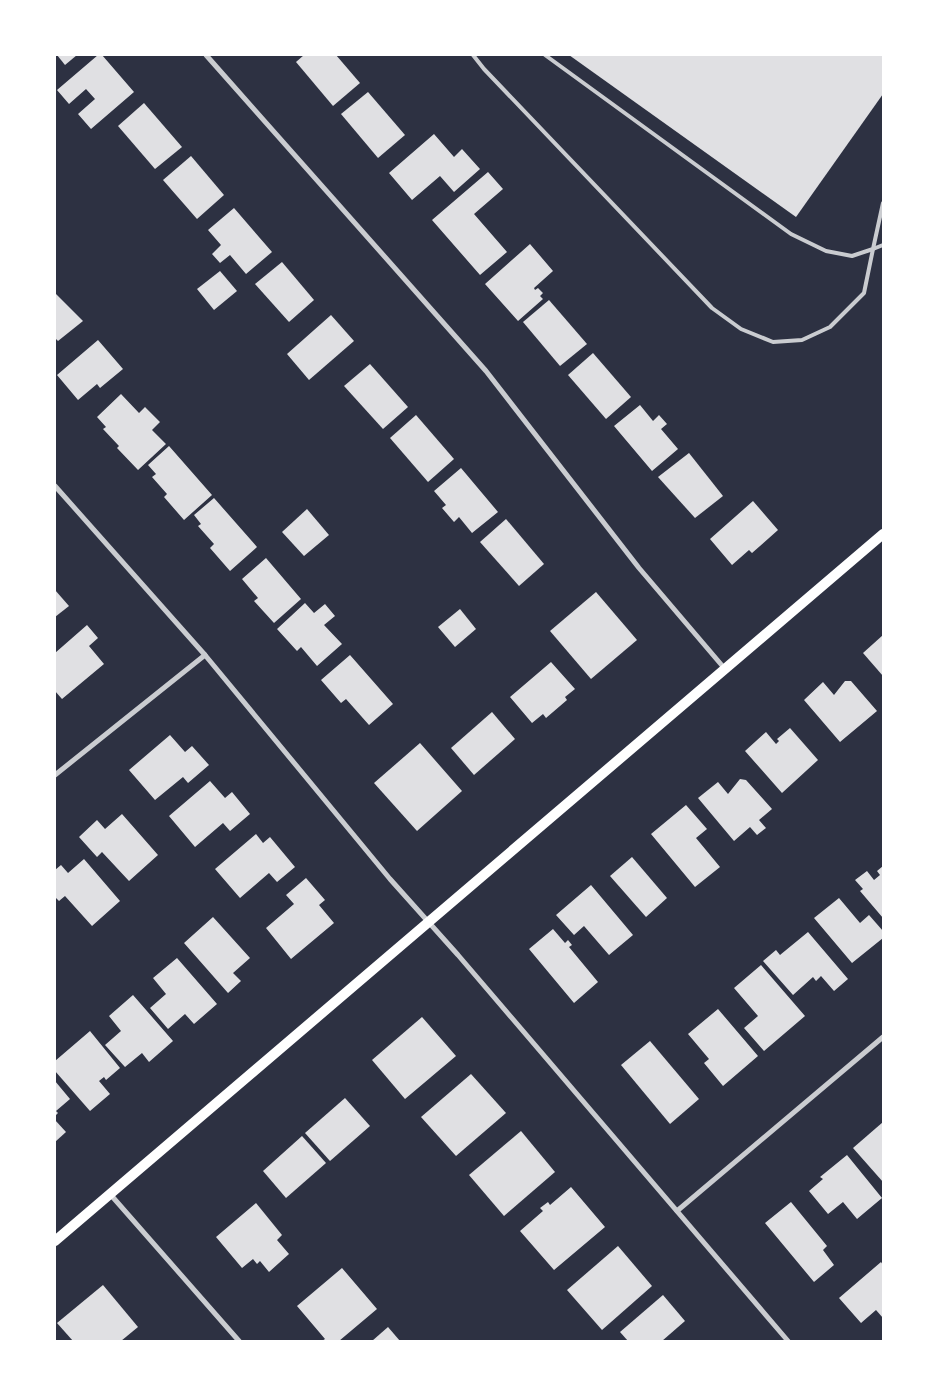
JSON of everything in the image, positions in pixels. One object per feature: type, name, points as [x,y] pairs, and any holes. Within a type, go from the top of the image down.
[{"type":"main road","points":[[55,1241],[883,534]]},
{"type":"street","points":[[206,55],[486,371],[640,568],[725,669]]},
{"type":"street","points":[[55,486],[205,655],[390,879],[788,1341]]},
{"type":"street","points":[[55,775],[205,655]]},
{"type":"street","points":[[677,1211],[883,1037]]},
{"type":"street","points":[[109,1194],[239,1341]]},
{"type":"lane","points":[[473,55],[484,69],[712,308],[741,329],[773,342],[802,340],[830,327],[864,293],[883,203]]},
{"type":"lane","points":[[544,55],[791,234],[826,251],[852,256],[883,246]]},
{"type":"building","points":[[57,55],[77,55],[65,65]]},
{"type":"building","points":[[98,55],[102,55],[134,92],[91,129],[78,114],[95,99],[86,89],[69,104],[57,90]]},
{"type":"building","points":[[304,55],[336,55],[360,83],[333,106],[296,62]]},
{"type":"building","points":[[569,55],[883,55],[883,94],[796,217]]},
{"type":"building","points":[[368,92],[405,135],[378,158],[341,114]]},
{"type":"building","points":[[144,103],[182,147],[155,169],[118,126]]},
{"type":"building","points":[[434,134],[454,157],[462,149],[480,169],[454,192],[440,176],[412,200],[389,173]]},
{"type":"building","points":[[191,156],[224,195],[197,219],[163,180]]},
{"type":"building","points":[[488,172],[503,189],[474,214],[507,252],[480,275],[432,220]]},
{"type":"building","points":[[234,208],[272,252],[246,274],[230,255],[220,263],[212,254],[221,245],[208,230]]},
{"type":"building","points":[[530,244],[553,271],[534,288],[535,290],[538,288],[543,293],[540,296],[543,299],[518,321],[485,284]]},
{"type":"building","points":[[282,262],[314,300],[289,322],[255,284]]},
{"type":"building","points":[[220,271],[237,291],[214,310],[197,289]]},
{"type":"building","points":[[55,293],[83,321],[58,341],[55,338]]},
{"type":"building","points":[[549,300],[587,344],[560,366],[523,322]]},
{"type":"building","points":[[331,315],[354,341],[309,380],[287,354]]},
{"type":"building","points":[[98,340],[123,369],[100,388],[97,384],[78,400],[57,375]]},
{"type":"building","points":[[593,353],[631,397],[606,419],[568,375]]},
{"type":"building","points":[[370,364],[408,407],[383,429],[344,386]]},
{"type":"building","points":[[121,394],[139,413],[145,407],[160,422],[152,430],[166,444],[138,470],[117,448],[119,446],[103,429],[106,427],[97,417]]},
{"type":"building","points":[[640,405],[653,421],[659,415],[667,424],[661,429],[678,449],[652,471],[614,426]]},
{"type":"building","points":[[416,415],[454,459],[428,482],[390,438]]},
{"type":"building","points":[[169,446],[212,495],[184,520],[164,497],[167,494],[152,477],[156,474],[148,465]]},
{"type":"building","points":[[689,453],[723,496],[695,518],[658,477]]},
{"type":"building","points":[[461,468],[498,512],[472,533],[459,517],[454,522],[442,508],[446,505],[434,491]]},
{"type":"building","points":[[214,498],[257,547],[230,571],[210,548],[214,544],[198,526],[201,524],[194,515]]},
{"type":"building","points":[[753,501],[778,530],[752,553],[749,550],[732,565],[710,539]]},
{"type":"building","points":[[307,509],[329,535],[304,556],[282,532]]},
{"type":"building","points":[[506,519],[544,564],[519,586],[480,542]]},
{"type":"building","points":[[266,558],[301,599],[274,623],[254,601],[258,598],[242,579]]},
{"type":"building","points":[[55,590],[69,606],[55,617]]},
{"type":"building","points":[[596,592],[637,640],[591,679],[550,631]]},
{"type":"building","points":[[305,603],[314,613],[325,604],[335,616],[324,625],[342,644],[317,666],[301,647],[297,651],[277,629]]},
{"type":"building","points":[[460,609],[476,629],[455,647],[438,627]]},
{"type":"building","points":[[87,625],[98,638],[89,646],[104,664],[62,699],[55,691],[55,653]]},
{"type":"building","points":[[883,635],[883,676],[863,653]]},
{"type":"building","points":[[350,655],[393,704],[369,725],[346,699],[341,703],[321,680]]},
{"type":"building","points":[[551,662],[575,689],[565,697],[567,700],[546,718],[543,714],[532,723],[510,697]]},
{"type":"building","points":[[845,681],[851,681],[877,711],[840,742],[804,700],[823,682],[834,695]]},
{"type":"building","points":[[492,712],[515,739],[474,775],[451,748]]},
{"type":"building","points":[[790,728],[818,760],[782,793],[745,751],[766,732],[776,744],[779,741],[777,739]]},
{"type":"building","points":[[170,735],[185,752],[192,746],[209,765],[188,783],[183,777],[155,800],[129,770]]},
{"type":"building","points":[[420,743],[462,791],[417,831],[374,783]]},
{"type":"building","points":[[740,779],[746,780],[772,809],[759,820],[766,828],[757,835],[750,827],[734,841],[698,798],[718,782],[728,794]]},
{"type":"building","points":[[210,781],[225,798],[232,792],[250,814],[230,831],[223,823],[195,847],[169,816]]},
{"type":"building","points":[[686,805],[707,829],[696,838],[720,867],[695,887],[651,834]]},
{"type":"building","points":[[122,814],[158,855],[129,881],[102,852],[97,857],[79,837],[97,820],[105,829]]},
{"type":"building","points":[[256,834],[263,843],[270,837],[295,867],[277,882],[269,873],[240,898],[215,869]]},
{"type":"building","points":[[632,857],[667,898],[646,917],[610,876]]},
{"type":"building","points":[[84,859],[120,901],[92,926],[65,896],[59,901],[55,897],[55,870],[61,865],[68,873]]},
{"type":"building","points":[[883,866],[883,918],[860,891],[863,889],[855,880],[867,871],[874,880],[880,875],[877,871]]},
{"type":"building","points":[[306,878],[325,900],[319,905],[334,923],[291,959],[266,928],[294,904],[286,895]]},
{"type":"building","points":[[591,885],[633,935],[609,955],[584,926],[574,935],[556,915]]},
{"type":"building","points":[[839,898],[860,923],[869,915],[883,931],[883,938],[852,963],[814,918]]},
{"type":"building","points":[[213,917],[250,958],[233,973],[241,981],[228,993],[184,943]]},
{"type":"building","points":[[553,929],[565,943],[568,940],[572,945],[569,947],[598,982],[574,1003],[529,949]]},
{"type":"building","points":[[808,932],[848,979],[834,991],[821,976],[816,981],[813,977],[793,995],[763,961],[776,950],[780,955]]},
{"type":"building","points":[[177,958],[217,1004],[194,1024],[185,1014],[168,1029],[150,1008],[166,994],[153,978]]},
{"type":"building","points":[[761,965],[805,1016],[764,1051],[744,1028],[758,1016],[734,988]]},
{"type":"building","points":[[133,995],[173,1041],[149,1062],[142,1053],[125,1067],[105,1045],[121,1031],[109,1016]]},
{"type":"building","points":[[718,1009],[758,1056],[723,1086],[704,1063],[709,1059],[688,1034]]},
{"type":"building","points":[[422,1017],[456,1056],[405,1099],[372,1060]]},
{"type":"building","points":[[90,1031],[120,1068],[106,1080],[104,1077],[99,1081],[110,1094],[90,1111],[55,1071],[55,1061]]},
{"type":"building","points":[[650,1041],[699,1099],[670,1124],[621,1065]]},
{"type":"building","points":[[471,1074],[506,1113],[456,1156],[421,1117]]},
{"type":"building","points":[[55,1081],[70,1099],[56,1111],[58,1113],[55,1116]]},
{"type":"building","points":[[345,1098],[370,1126],[330,1161],[305,1133]]},
{"type":"building","points":[[55,1120],[66,1132],[55,1142]]},
{"type":"building","points":[[883,1122],[883,1182],[853,1148]]},
{"type":"building","points":[[521,1131],[555,1172],[504,1216],[469,1175]]},
{"type":"building","points":[[302,1136],[326,1163],[286,1198],[263,1171]]},
{"type":"building","points":[[847,1155],[882,1198],[857,1219],[843,1202],[828,1214],[809,1191],[823,1179],[820,1177]]},
{"type":"building","points":[[571,1187],[605,1227],[554,1270],[520,1231],[543,1211],[540,1208],[548,1202],[550,1205]]},
{"type":"building","points":[[791,1202],[827,1246],[823,1250],[834,1265],[814,1282],[765,1223]]},
{"type":"building","points":[[256,1203],[282,1235],[277,1240],[289,1254],[269,1272],[260,1261],[257,1264],[253,1259],[242,1268],[216,1237]]},
{"type":"building","points":[[618,1246],[652,1286],[602,1330],[567,1290]]},
{"type":"building","points":[[881,1262],[883,1265],[883,1318],[876,1310],[861,1323],[839,1298]]},
{"type":"building","points":[[342,1268],[377,1309],[339,1341],[322,1341],[325,1339],[297,1306]]},
{"type":"building","points":[[103,1285],[138,1327],[121,1341],[73,1341],[57,1323]]},
{"type":"building","points":[[663,1295],[685,1321],[662,1341],[628,1341],[620,1332]]},
{"type":"building","points":[[388,1327],[400,1341],[372,1341]]}]
